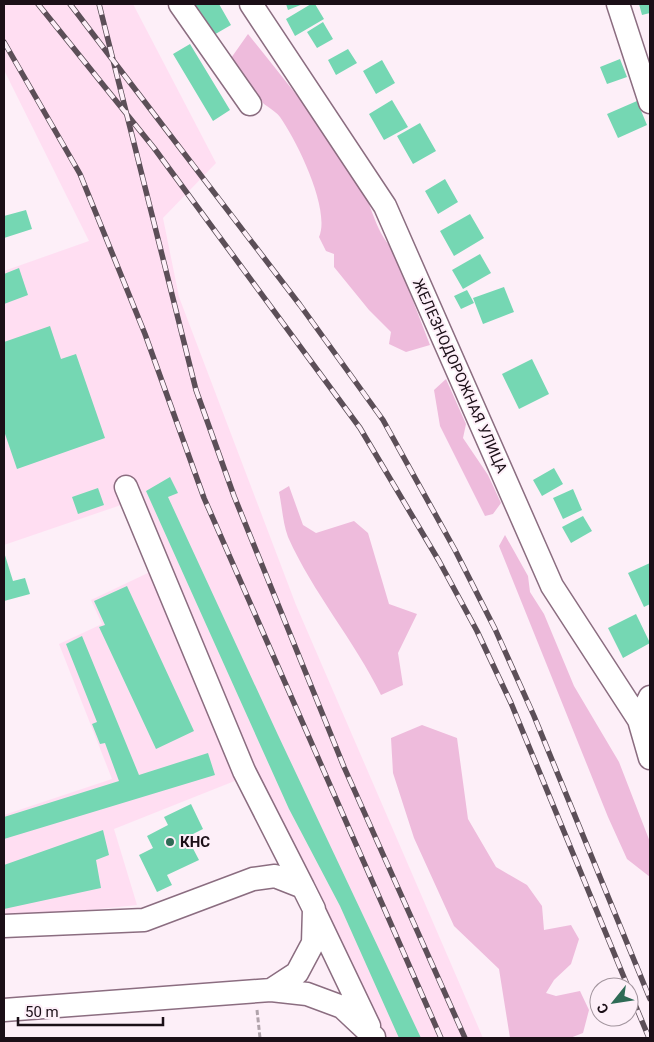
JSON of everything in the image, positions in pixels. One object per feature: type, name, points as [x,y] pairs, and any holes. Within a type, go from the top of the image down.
[{"type":"street","points":[[180,4],[250,104]]},
{"type":"street","name":"ЖЕЛЕЗНОДОРОЖНАЯ УЛИЦА","points":[[251,4],[385,206],[552,586],[639,720],[650,758]]},
{"type":"street","points":[[618,4],[650,102]]},
{"type":"street","points":[[126,486],[244,771],[314,909],[375,1038]]},
{"type":"street","points":[[639,720],[650,697]]},
{"type":"street","points":[[4,926],[144,920],[253,878],[275,876],[303,888]]},
{"type":"street","points":[[264,997],[297,973],[313,943],[314,909]]},
{"type":"street","points":[[4,1010],[308,994],[342,1007],[375,1038]]},
{"type":"path","points":[[260,1038],[264,997]]},
{"type":"shaded area","points":[[4,4],[133,4],[216,163],[163,218],[179,297],[296,605],[483,1038],[383,1038],[257,772],[114,829],[137,905],[4,919],[4,815],[112,779],[59,644],[102,624],[91,600],[150,572],[121,505],[4,545],[4,271],[89,241],[4,70]]},
{"type":"shaded area","points":[[248,34],[318,122],[357,178],[381,233],[393,249],[430,345],[406,352],[389,344],[391,332],[369,310],[334,267],[334,254],[326,251],[319,237],[321,225],[320,210],[316,193],[295,142],[276,112],[260,100],[229,61]]},
{"type":"shaded area","points":[[446,379],[466,424],[463,438],[488,475],[501,503],[493,514],[485,516],[440,426],[434,390]]},
{"type":"shaded area","points":[[289,486],[303,525],[316,533],[354,521],[368,533],[389,604],[417,614],[398,653],[403,685],[381,695],[359,655],[309,578],[288,537],[285,526],[279,492]]},
{"type":"shaded area","points":[[505,535],[528,576],[530,592],[544,614],[574,686],[619,762],[650,842],[650,877],[627,859],[608,817],[499,546]]},
{"type":"shaded area","points":[[422,725],[457,738],[468,819],[496,867],[527,885],[542,906],[544,930],[571,925],[579,939],[571,964],[554,980],[546,993],[556,996],[580,991],[589,1010],[583,1033],[570,1038],[510,1038],[499,969],[454,926],[414,838],[393,773],[391,738]]},
{"type":"building","points":[[194,4],[219,4],[231,25],[212,36]]},
{"type":"building","points":[[286,4],[303,4],[288,10]]},
{"type":"building","points":[[311,4],[315,4],[324,19],[295,36],[286,19]]},
{"type":"building","points":[[639,4],[650,4],[650,13],[642,15]]},
{"type":"building","points":[[323,22],[333,39],[317,48],[307,32]]},
{"type":"building","points":[[190,44],[230,110],[213,121],[173,54]]},
{"type":"building","points":[[348,49],[357,63],[336,75],[328,60]]},
{"type":"building","points":[[620,59],[627,77],[607,84],[600,67]]},
{"type":"building","points":[[382,60],[395,83],[376,94],[363,71]]},
{"type":"building","points":[[392,100],[408,127],[384,140],[369,114]]},
{"type":"building","points":[[637,101],[647,125],[618,138],[607,114]]},
{"type":"building","points":[[420,123],[436,151],[413,164],[397,136]]},
{"type":"building","points":[[445,179],[458,202],[438,214],[425,191]]},
{"type":"building","points":[[26,210],[32,229],[4,238],[4,216]]},
{"type":"building","points":[[470,214],[484,238],[454,256],[440,231]]},
{"type":"building","points":[[480,254],[491,273],[463,289],[452,270]]},
{"type":"building","points":[[19,268],[28,295],[4,304],[4,274]]},
{"type":"building","points":[[504,287],[514,312],[483,324],[473,298]]},
{"type":"building","points":[[467,290],[474,303],[461,309],[454,296]]},
{"type":"building","points":[[50,326],[61,359],[76,354],[105,438],[17,469],[4,431],[4,342]]},
{"type":"building","points":[[532,359],[549,394],[519,409],[502,374]]},
{"type":"building","points":[[554,468],[563,484],[542,496],[533,480]]},
{"type":"building","points":[[170,477],[178,493],[168,497],[421,1038],[399,1038],[340,906],[289,809],[146,491]]},
{"type":"building","points":[[98,488],[104,505],[78,514],[72,497]]},
{"type":"building","points":[[573,489],[582,510],[563,519],[553,498]]},
{"type":"building","points":[[583,516],[592,531],[571,543],[562,527]]},
{"type":"building","points":[[4,552],[13,581],[25,578],[30,594],[4,601]]},
{"type":"building","points":[[650,563],[650,604],[644,607],[628,573]]},
{"type":"building","points":[[127,586],[194,731],[156,749],[99,627],[105,625],[94,601]]},
{"type":"building","points":[[636,614],[650,643],[623,658],[608,628]]},
{"type":"building","points":[[82,636],[139,775],[208,753],[215,775],[4,839],[4,817],[119,781],[105,743],[100,744],[92,724],[97,722],[66,644]]},
{"type":"building","name":"КНС","points":[[191,804],[203,829],[187,837],[199,860],[167,875],[172,885],[157,892],[139,855],[153,848],[147,836],[168,825],[164,817]]},
{"type":"building","points":[[103,830],[109,855],[96,860],[101,888],[4,909],[4,865]]},
{"type":"railway","points":[[38,4],[154,148],[360,428],[439,561],[477,631],[511,703],[624,977]]},
{"type":"railway","points":[[70,4],[300,305],[383,420],[455,550],[495,629],[534,716],[650,999]]},
{"type":"railway","points":[[99,4],[196,390],[234,496],[344,767],[465,1038]]},
{"type":"railway","points":[[4,42],[80,174],[145,334],[204,498],[441,1038]]},
{"type":"railway","points":[[639,1014],[649,1038]]},
{"type":"place","name":"КНС","points":[[170,842]]}]
